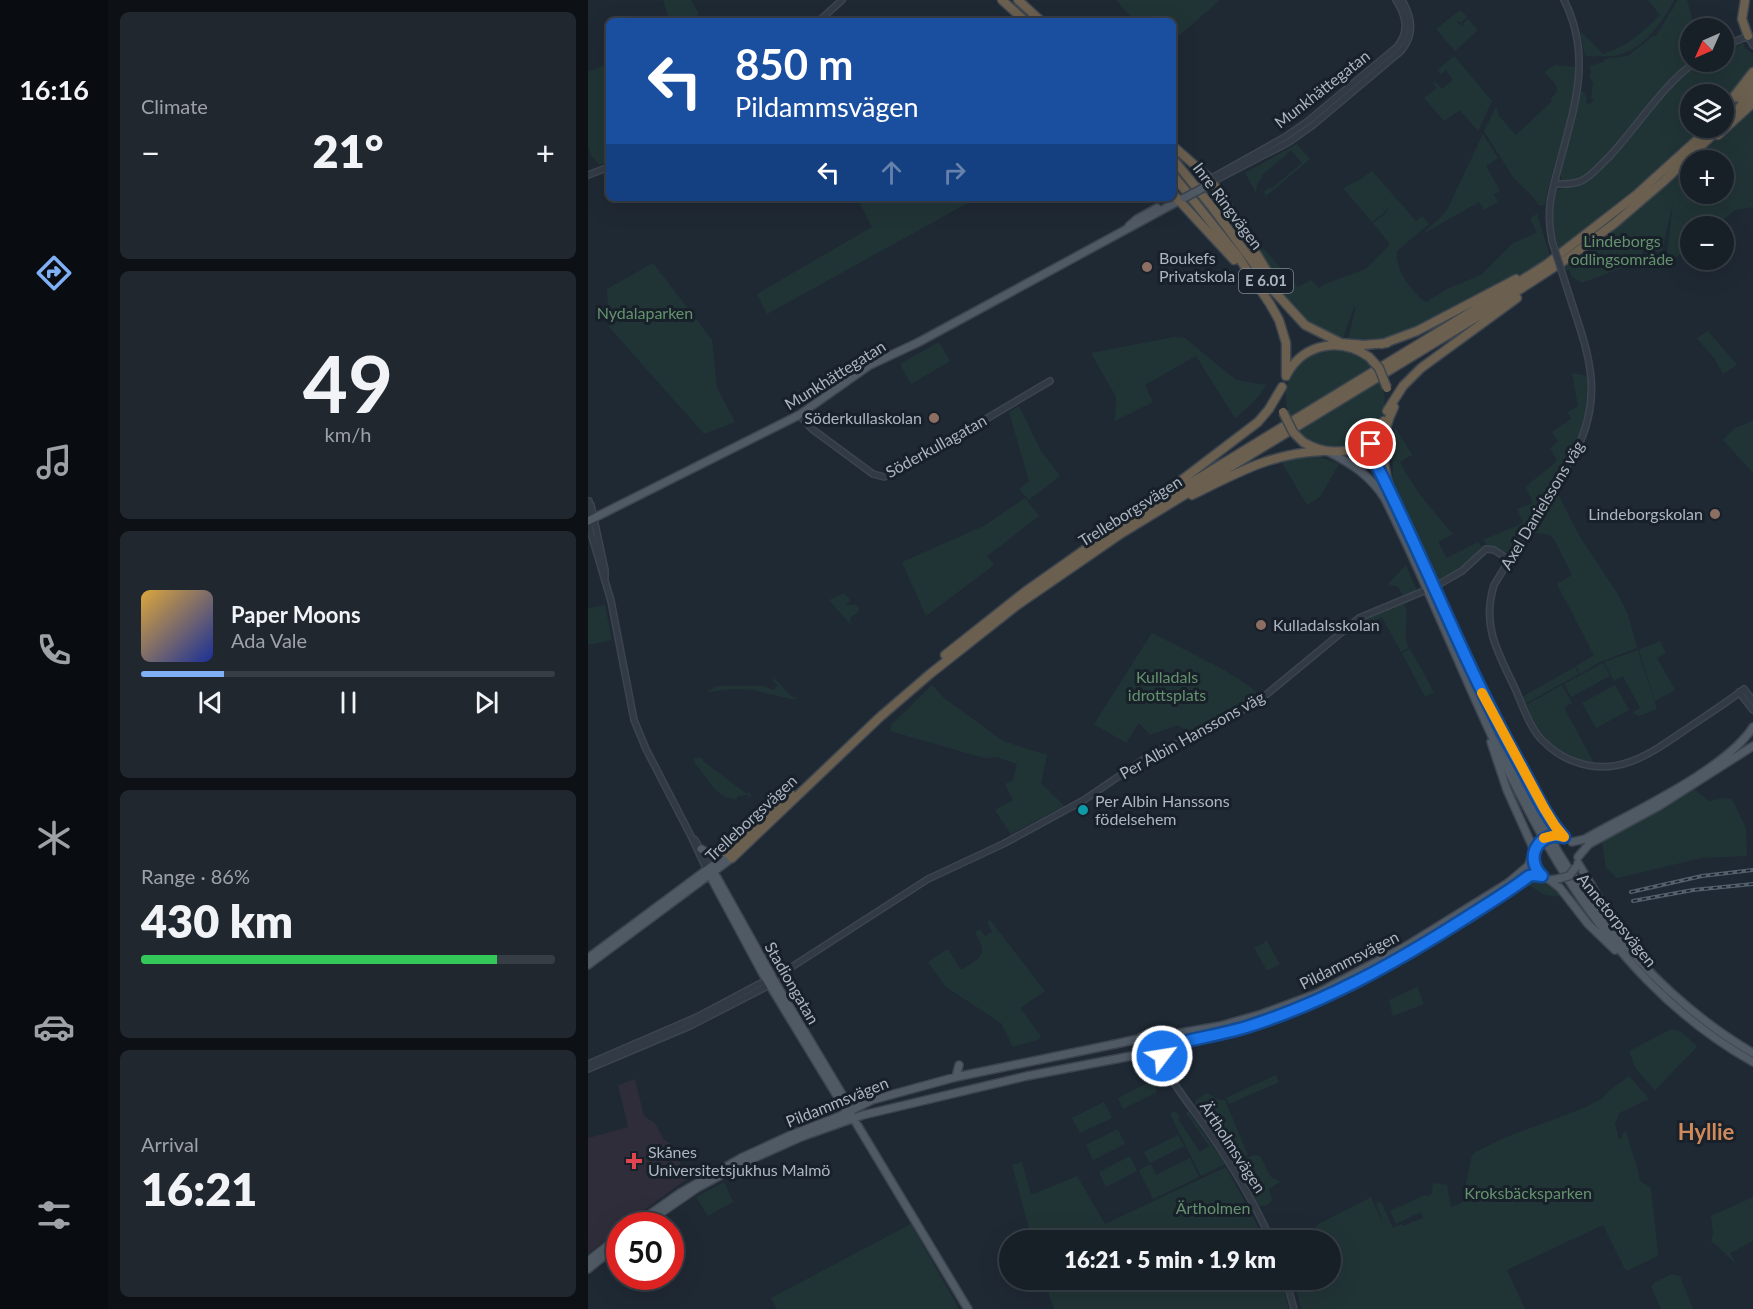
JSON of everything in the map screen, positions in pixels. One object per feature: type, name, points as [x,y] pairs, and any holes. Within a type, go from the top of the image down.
[{"type":"highway","points":[[1002,0],[1022,18]]},
{"type":"highway","points":[[1018,0],[1038,18]]},
{"type":"highway","points":[[1747,0],[1748,36]]},
{"type":"highway","points":[[1734,96],[1753,72]]},
{"type":"highway","points":[[1734,103],[1753,83]]},
{"type":"highway","points":[[1734,113],[1753,93]]},
{"type":"highway","points":[[1678,168],[1753,103]]},
{"type":"highway","name":"Trelleborgsvägen","points":[[730,857],[851,737],[956,646],[1073,557],[1142,512],[1505,292],[1580,239],[1635,195],[1699,138]]},
{"type":"highway","name":"Trelleborgsvägen","points":[[730,857],[937,668],[1030,596],[1162,508],[1485,312],[1567,259],[1615,223],[1710,138]]},
{"type":"highway","points":[[1176,149],[1207,183],[1305,325],[1338,345],[1363,348],[1387,343],[1417,331],[1510,281],[1580,239]]},
{"type":"highway","name":"Inre Ringvägen","points":[[1176,163],[1279,297],[1305,325]]},
{"type":"highway","name":"Inre Ringvägen","points":[[1176,179],[1258,285],[1275,312],[1287,349],[1284,381]]},
{"type":"highway","points":[[1178,197],[1241,268],[1267,302],[1281,327]]},
{"type":"highway","points":[[1162,508],[1275,457],[1297,452],[1340,452],[1352,449],[1373,436],[1382,424],[1387,411],[1414,375],[1567,259]]},
{"type":"highway","name":"E 6.01","points":[[1305,325],[1341,343],[1364,345],[1387,343]]},
{"type":"highway","points":[[1142,512],[1250,428],[1264,414],[1293,365],[1307,352],[1319,347],[1338,345]]},
{"type":"highway","points":[[1348,347],[1369,357],[1379,368],[1387,388],[1387,411]]},
{"type":"highway","points":[[1394,500],[1382,457],[1383,436],[1389,417],[1399,397],[1410,383],[1449,347]]},
{"type":"highway","points":[[1284,381],[1283,412],[1293,432],[1303,442],[1325,451]]},
{"type":"main road","name":"Munkhättegatan","points":[[1178,197],[1207,183]]},
{"type":"main road","name":"Munkhättegatan","points":[[590,520],[800,415],[877,361],[919,342],[1125,230],[1137,219],[1171,201]]},
{"type":"main road","name":"Annetorpsvägen","points":[[1373,436],[1370,451],[1528,796],[1571,874],[1618,937],[1661,983],[1712,1026],[1753,1053]]},
{"type":"main road","name":"Annetorpsvägen","points":[[1325,451],[1365,475],[1385,499],[1527,809],[1560,869],[1592,916],[1646,978],[1704,1029],[1753,1062]]},
{"type":"main road","points":[[1471,671],[1555,826],[1562,836],[1572,842],[1576,848],[1578,862],[1618,930],[1661,983]]},
{"type":"main road","points":[[1473,692],[1510,797],[1534,851],[1535,867],[1550,878],[1588,924],[1646,978]]},
{"type":"main road","name":"Pildammsvägen","points":[[1753,726],[1753,734]]},
{"type":"main road","name":"Pildammsvägen","points":[[1698,778],[1732,750],[1753,726]]},
{"type":"main road","name":"Pildammsvägen","points":[[1157,1050],[1244,1027],[1323,998],[1529,876],[1550,878],[1569,876],[1589,844],[1753,746]]},
{"type":"main road","name":"Pildammsvägen","points":[[1572,842],[1585,839],[1690,783]]},
{"type":"main road","name":"Pildammsvägen","points":[[1510,886],[1524,871],[1543,838],[1551,835],[1562,836]]},
{"type":"main road","points":[[701,849],[713,856],[730,857],[723,874],[725,892]]},
{"type":"main road","name":"Trelleborgsvägen","points":[[588,965],[730,857]]},
{"type":"main road","name":"Trelleborgsvägen","points":[[588,958],[711,872]]},
{"type":"main road","name":"Stadiongatan","points":[[711,872],[845,1109],[851,1115],[968,1309]]},
{"type":"main road","name":"Stadiongatan","points":[[711,872],[725,892],[770,980],[847,1102],[851,1115]]},
{"type":"main road","name":"Pildammsvägen","points":[[1154,1036],[1220,1026],[1262,1014],[1365,974]]},
{"type":"main road","points":[[1142,1037],[1154,1036]]},
{"type":"main road","name":"Ärtholmsvägen","points":[[1154,1036],[1158,1042],[1157,1050]]},
{"type":"main road","name":"Pildammsvägen","points":[[662,1212],[691,1192],[743,1163],[851,1115],[861,1105],[891,1094],[956,1077],[1142,1037]]},
{"type":"main road","name":"Ärtholmsvägen","points":[[1142,1037],[1140,1047],[1148,1053]]},
{"type":"main road","points":[[1163,1061],[1162,1052],[1167,1046]]},
{"type":"main road","points":[[1148,1053],[1157,1050]]},
{"type":"main road","name":"Pildammsvägen","points":[[653,1212],[741,1158],[851,1115],[1027,1076],[1148,1053]]},
{"type":"main road","points":[[956,1077],[959,1065]]},
{"type":"main road","points":[[847,1102],[861,1105]]},
{"type":"main road","points":[[588,1262],[606,1247]]},
{"type":"main road","points":[[588,1269],[606,1254]]},
{"type":"street","points":[[822,18],[842,0]]},
{"type":"street","name":"Munkhättegatan","points":[[1207,183],[1308,121],[1397,47],[1403,39],[1406,25],[1396,0]]},
{"type":"street","name":"Munkhättegatan","points":[[1207,183],[1289,142],[1401,51],[1409,39],[1411,22],[1402,0]]},
{"type":"street","name":"Axel Danielssons väg","points":[[1564,0],[1573,21],[1578,43],[1580,77],[1577,98],[1548,208],[1549,226],[1590,364],[1592,396],[1588,424],[1576,451],[1494,585],[1489,605],[1492,636],[1532,727],[1547,745],[1562,756],[1578,763],[1597,767],[1628,764],[1648,755],[1742,690]]},
{"type":"street","points":[[1734,42],[1748,36],[1753,45]]},
{"type":"street","points":[[1554,184],[1571,184],[1593,173],[1668,87],[1684,72]]},
{"type":"street","points":[[588,175],[606,168]]},
{"type":"street","name":"Söderkullagatan","points":[[800,415],[813,429],[873,474],[884,477],[905,467],[1050,381]]},
{"type":"street","points":[[588,499],[590,520],[605,570],[636,726],[664,787],[711,872]]},
{"type":"street","points":[[1436,586],[1462,571],[1486,549],[1494,550],[1508,559]]},
{"type":"street","name":"Per Albin Hanssons väg","points":[[588,1064],[697,1017],[770,980],[928,879],[1084,800],[1150,755],[1202,733],[1246,708],[1293,673],[1359,618],[1424,591]]},
{"type":"street","points":[[1742,690],[1753,701]]},
{"type":"street","points":[[1742,690],[1753,710]]},
{"type":"street","points":[[691,836],[701,849],[711,872]]},
{"type":"street","name":"Per Albin Hanssons väg","points":[[588,1069],[708,1017],[764,988],[770,980]]},
{"type":"street","name":"Ärtholmsvägen","points":[[1157,1050],[1167,1071]]},
{"type":"street","name":"Ärtholmsvägen","points":[[1148,1053],[1167,1071],[1226,1156],[1267,1230]]},
{"type":"street","points":[[1289,1290],[1294,1309]]},
{"type":"shaded area","name":"Skånes Universitetsjukhus Malmö","points":[[635,1079],[644,1116],[655,1123],[664,1140],[670,1143],[688,1178],[642,1212],[606,1212],[606,1239],[588,1254],[588,1138],[628,1127],[618,1085]]},
{"type":"green space","points":[[663,0],[691,0],[699,14],[693,18],[669,18]]},
{"type":"green space","points":[[1116,0],[1219,1],[1176,38],[1176,18],[1128,18],[1130,16]]},
{"type":"green space","points":[[1648,0],[1674,0],[1666,15],[1642,43],[1617,55],[1585,56],[1580,31],[1603,54],[1612,51],[1634,38],[1660,15]]},
{"type":"green space","points":[[1678,0],[1687,0],[1692,18],[1680,18],[1680,71],[1608,155],[1591,171],[1576,181],[1562,180],[1560,172],[1580,91],[1584,92],[1587,98],[1586,103],[1590,104],[1594,99],[1591,98],[1593,83],[1589,75],[1591,72],[1589,66],[1603,62],[1605,59],[1628,56],[1656,36]]},
{"type":"green space","points":[[1460,10],[1467,17],[1461,23],[1456,22],[1464,27],[1463,24],[1468,19],[1478,30],[1455,51],[1436,29]]},
{"type":"green space","points":[[1743,43],[1745,48],[1753,54],[1753,69],[1734,93],[1734,84],[1680,84],[1680,138],[1693,138],[1636,191],[1559,250],[1552,226],[1554,192],[1578,184],[1596,173],[1685,72],[1734,72],[1734,47]]},
{"type":"green space","points":[[1454,56],[1492,101],[1478,131],[1460,110],[1444,121],[1424,98],[1437,88],[1433,83],[1435,82],[1442,89],[1452,81],[1446,70],[1441,74],[1437,70]]},
{"type":"green space","points":[[606,64],[606,162],[599,165],[588,147],[588,72]]},
{"type":"green space","points":[[1555,65],[1575,67],[1575,84],[1546,202],[1544,205],[1539,205],[1513,177],[1484,131],[1496,107],[1499,116],[1516,135],[1552,101],[1557,91],[1556,85],[1544,72]]},
{"type":"green space","name":"Lindeborgs odlingsområde","points":[[1753,106],[1753,207],[1735,210],[1728,216],[1680,216],[1680,254],[1666,263],[1673,203],[1662,252],[1642,251],[1643,260],[1582,283],[1571,276],[1569,269],[1565,272],[1564,268],[1624,221],[1680,172],[1680,204],[1734,204],[1734,150],[1704,150],[1717,138],[1734,138],[1734,123]]},
{"type":"green space","points":[[1483,134],[1498,158],[1486,166],[1500,191],[1494,194],[1498,202],[1484,210],[1479,202],[1421,235],[1447,210]]},
{"type":"green space","points":[[1297,144],[1310,159],[1263,199],[1266,195],[1264,192],[1302,163],[1291,150],[1261,176],[1256,193],[1245,173]]},
{"type":"green space","points":[[1372,171],[1416,221],[1422,216],[1429,224],[1397,251],[1398,265],[1405,280],[1426,302],[1447,289],[1481,275],[1513,243],[1537,233],[1530,218],[1537,214],[1550,256],[1420,326],[1384,340],[1347,342],[1356,307],[1354,307],[1342,341],[1312,326],[1300,316],[1280,290],[1258,252],[1263,248],[1298,287],[1311,280],[1319,288],[1366,269],[1390,244],[1373,223],[1385,214],[1392,202],[1385,212],[1372,222],[1343,188]]},
{"type":"green space","points":[[972,201],[767,314],[757,294],[872,227],[859,202]]},
{"type":"green space","name":"Nydalaparken","points":[[653,263],[712,340],[717,388],[735,422],[704,434],[609,327],[607,289]]},
{"type":"green space","points":[[1708,331],[1737,365],[1723,374],[1714,358],[1697,338]]},
{"type":"green space","points":[[1174,337],[1185,338],[1236,380],[1266,385],[1256,399],[1235,418],[1196,356],[1145,385],[1153,402],[1115,421],[1116,397],[1091,353]]},
{"type":"green space","points":[[939,342],[950,361],[911,384],[900,364]]},
{"type":"green space","points":[[1335,349],[1353,352],[1373,367],[1290,419],[1286,393],[1293,371],[1310,356]]},
{"type":"green space","points":[[1572,373],[1588,376],[1589,392],[1584,422],[1566,462],[1509,552],[1504,553],[1488,546],[1483,540],[1523,523],[1517,509],[1533,503],[1526,487],[1557,460],[1550,448],[1558,442],[1552,432],[1571,419],[1568,412],[1578,406]]},
{"type":"green space","points":[[1381,379],[1384,396],[1383,412],[1378,425],[1369,436],[1343,448],[1328,448],[1309,442],[1297,430]]},
{"type":"green space","points":[[1019,406],[1041,451],[1060,476],[1029,500],[1019,489],[1029,481],[1009,412]]},
{"type":"green space","points":[[1753,421],[1753,473],[1723,440],[1735,428]]},
{"type":"green space","points":[[1395,427],[1412,455],[1400,462],[1405,472],[1424,500],[1453,534],[1438,542],[1447,558],[1478,542],[1482,547],[1462,568],[1436,582],[1393,486],[1392,444]]},
{"type":"green space","points":[[1296,457],[1320,457],[1339,464],[1320,497],[1307,505],[1281,461]]},
{"type":"green space","points":[[1555,494],[1559,496],[1577,532],[1617,593],[1628,615],[1637,648],[1600,662],[1580,674],[1576,666],[1594,655],[1557,584],[1572,575],[1554,539],[1549,535],[1529,532]]},
{"type":"green space","points":[[1025,498],[1039,516],[987,556],[994,565],[926,616],[902,562],[984,526]]},
{"type":"green space","points":[[1406,565],[1417,591],[1404,597],[1398,587],[1388,584]]},
{"type":"green space","points":[[844,593],[850,600],[846,605],[857,605],[859,609],[850,617],[851,625],[829,600]]},
{"type":"green space","points":[[1404,603],[1409,648],[1401,652],[1382,617],[1366,626],[1362,619]]},
{"type":"green space","points":[[605,605],[612,640],[588,645],[588,608]]},
{"type":"green space","name":"Kulladals idrottsplats","points":[[1152,633],[1225,671],[1258,695],[1191,733],[1178,725],[1150,735],[1139,723],[1126,743],[1094,724]]},
{"type":"green space","points":[[1660,641],[1666,653],[1657,658],[1675,690],[1655,701],[1639,650]]},
{"type":"green space","points":[[1410,649],[1434,692],[1425,697],[1402,653]]},
{"type":"green space","points":[[1638,650],[1657,709],[1639,716],[1632,713],[1640,708],[1623,676],[1614,681],[1604,662]]},
{"type":"green space","points":[[1603,663],[1610,676],[1571,697],[1564,684]]},
{"type":"green space","points":[[1575,667],[1579,674],[1525,704],[1522,697]]},
{"type":"green space","points":[[774,678],[791,696],[796,698],[795,700],[753,690],[734,689],[706,692],[717,686],[763,686],[774,690],[778,685],[773,681]]},
{"type":"green space","points":[[932,685],[944,698],[1003,741],[1047,755],[1041,783],[1064,806],[1011,834],[995,810],[1013,800],[1005,784],[1013,780],[1017,764],[997,757],[984,758],[890,731],[891,725]]},
{"type":"green space","points":[[1562,685],[1572,703],[1564,708],[1594,763],[1571,756],[1552,744],[1537,727],[1526,705]]},
{"type":"green space","points":[[1615,685],[1629,710],[1596,728],[1582,703]]},
{"type":"green space","points":[[696,758],[703,758],[703,761],[747,794],[749,792],[751,796],[749,798],[748,795],[737,796],[737,799],[729,798],[717,791],[694,762]]},
{"type":"green space","points":[[1694,789],[1709,801],[1732,799],[1746,828],[1747,856],[1702,858],[1617,878],[1606,868],[1602,842]]},
{"type":"green space","points":[[1541,878],[1563,897],[1545,895],[1525,883],[1530,879]]},
{"type":"green space","points":[[990,920],[1045,991],[1020,1008],[1040,1035],[1040,1039],[1013,1047],[1001,1023],[946,987],[928,962],[948,949],[961,970],[974,962],[982,951],[975,932],[980,929],[985,936],[992,932],[987,922]]},
{"type":"green space","points":[[1267,941],[1280,964],[1267,971],[1254,948]]},
{"type":"green space","points":[[1417,987],[1424,1004],[1393,1016],[1389,1000]]},
{"type":"green space","points":[[1672,1029],[1681,1032],[1696,1045],[1696,1048],[1655,1090],[1636,1069],[1629,1051]]},
{"type":"green space","points":[[1276,1075],[1279,1082],[1229,1104],[1226,1098]]},
{"type":"green space","name":"Kroksbäcksparken","points":[[1629,1076],[1649,1099],[1619,1113],[1615,1124],[1619,1140],[1626,1130],[1640,1181],[1651,1188],[1658,1256],[1626,1271],[1603,1225],[1507,1270],[1525,1309],[1301,1309],[1296,1290],[1341,1290],[1341,1230],[1317,1230],[1315,1226],[1371,1197],[1384,1226],[1376,1203],[1381,1202],[1393,1228],[1402,1224],[1403,1226],[1423,1218],[1421,1212],[1396,1224],[1390,1211],[1425,1195],[1428,1197],[1432,1193],[1433,1183],[1447,1185],[1451,1207],[1462,1203],[1472,1155],[1477,1151],[1509,1136],[1579,1110],[1602,1099]]},
{"type":"green space","points":[[1152,1081],[1157,1092],[1123,1109],[1118,1098]]},
{"type":"green space","points":[[1207,1093],[1219,1100],[1225,1100],[1248,1155],[1232,1160],[1195,1105],[1196,1100]]},
{"type":"green space","points":[[1104,1102],[1112,1118],[1080,1133],[1072,1118]]},
{"type":"green space","points":[[1174,1111],[1180,1117],[1178,1119],[1200,1152],[1209,1146],[1186,1113],[1188,1111],[1225,1164],[1201,1176],[1170,1114]]},
{"type":"green space","points":[[1118,1129],[1125,1144],[1093,1160],[1086,1145]]},
{"type":"green space","points":[[1178,1135],[1184,1146],[1150,1163],[1144,1152]]},
{"type":"green space","points":[[1254,1155],[1260,1156],[1271,1177],[1280,1182],[1269,1189],[1272,1200],[1264,1206],[1258,1205],[1233,1163]]},
{"type":"green space","points":[[1130,1156],[1137,1171],[1106,1187],[1099,1172]]},
{"type":"green space","points":[[1190,1158],[1199,1177],[1153,1199],[1139,1170],[1151,1164],[1156,1175]]},
{"type":"green space","name":"Ärtholmen","points":[[1022,1162],[1031,1195],[1077,1176],[1105,1224],[1226,1167],[1260,1230],[1029,1230],[1012,1165]]},
{"type":"green space","points":[[724,1182],[733,1202],[708,1216],[696,1197]]},
{"type":"green space","points":[[1753,1197],[1753,1241],[1730,1253],[1736,1264],[1711,1242],[1713,1233],[1711,1216]]},
{"type":"green space","points":[[911,1224],[959,1309],[777,1309],[771,1298]]},
{"type":"green space","points":[[1672,1274],[1680,1276],[1693,1309],[1661,1309],[1651,1286]]},
{"type":"green space","points":[[1047,1290],[1284,1290],[1289,1309],[1054,1309]]},
{"type":"railway","points":[[1631,892],[1702,876],[1753,870]]},
{"type":"railway","points":[[1633,901],[1693,890],[1753,884]]},
{"type":"slow traffic","points":[[1482,693],[1544,808],[1564,837],[1551,835],[1544,838]]},
{"type":"place","name":"Boukefs Privatskola","points":[[1147,267]]},
{"type":"place","name":"Söderkullaskolan","points":[[934,418]]},
{"type":"place","name":"Lindeborgskolan","points":[[1715,514]]},
{"type":"place","name":"Kulladalsskolan","points":[[1261,625]]},
{"type":"place","name":"Per Albin Hanssons födelsehem","points":[[1083,810]]},
{"type":"place","name":"Skånes Universitetsjukhus Malmö","points":[[634,1161]]},
{"type":"district","name":"Hyllie","points":[[1706,1132]]},
{"type":"route","points":[[1162,1056],[1167,1046],[1244,1027],[1276,1016],[1323,998],[1366,977],[1408,954],[1529,876],[1542,876],[1535,867],[1533,856],[1536,846],[1543,838],[1551,835],[1564,837],[1555,826],[1501,730],[1471,671],[1371,454],[1371,444]]}]
